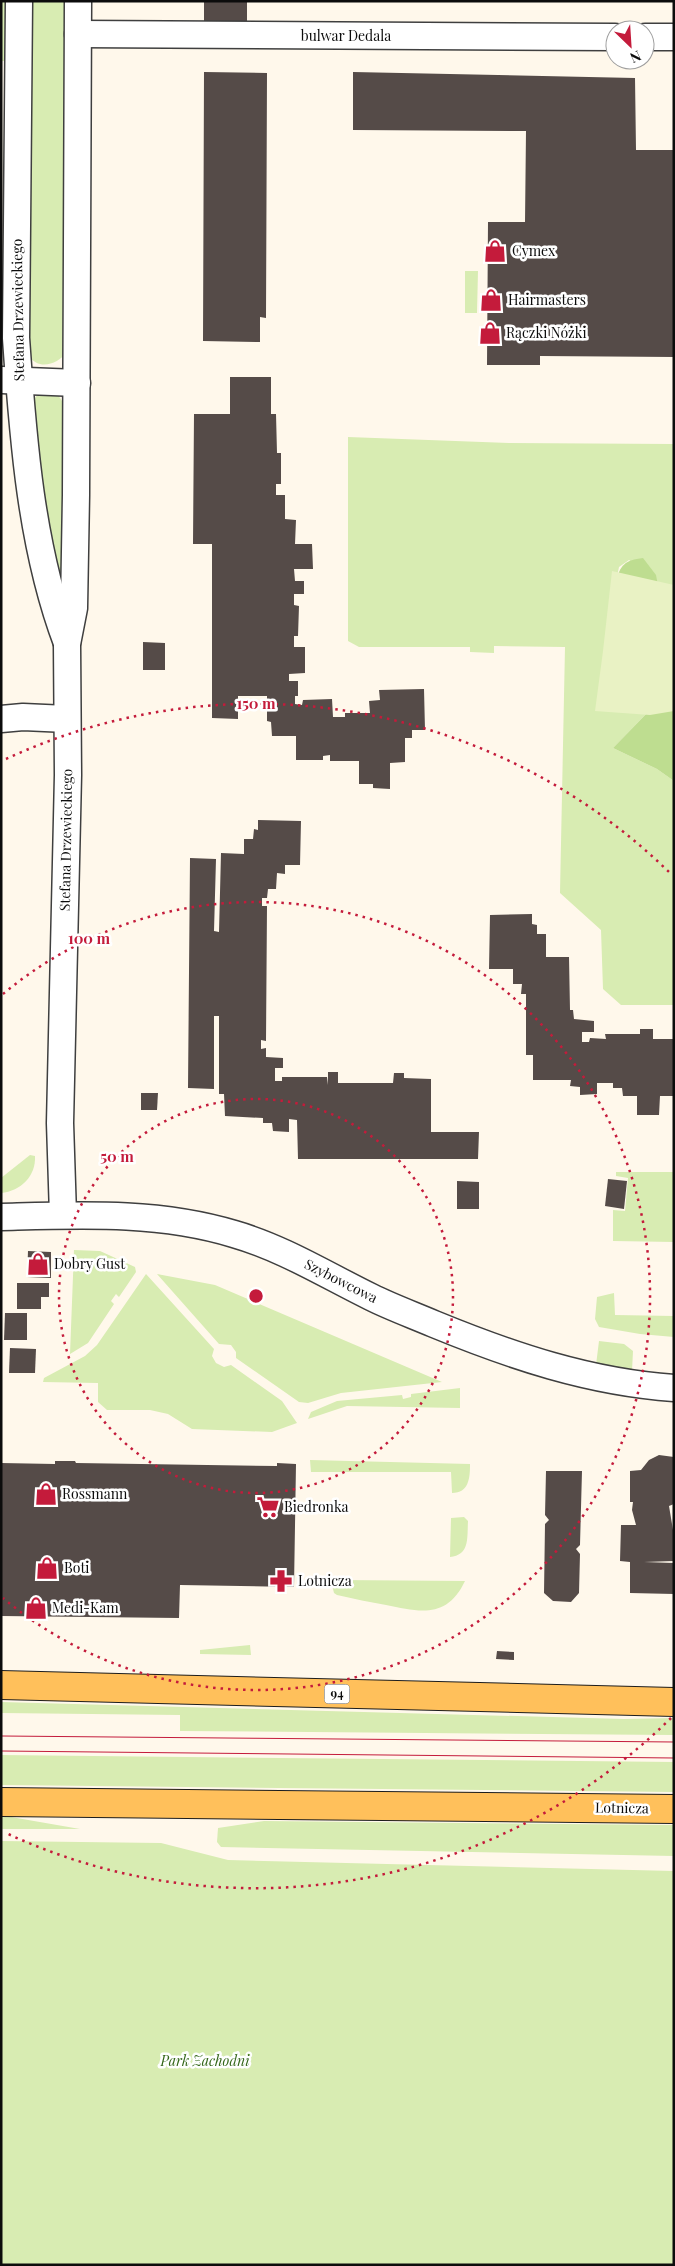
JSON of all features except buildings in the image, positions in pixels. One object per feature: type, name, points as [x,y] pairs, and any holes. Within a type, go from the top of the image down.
[{"type":"main road","name":"94","points":[[1,1685],[674,1702]]},
{"type":"main road","name":"Lotnicza","points":[[1,1802],[674,1809]]},
{"type":"street","name":"Stefana Drzewieckiego","points":[[19,1],[16,331],[10,380],[54,609],[67,644]]},
{"type":"street","name":"Stefana Drzewieckiego","points":[[63,1215],[60,1123],[67,644],[74,608],[77,383],[78,1]]},
{"type":"street","name":"bulwar Dedala","points":[[78,34],[605,37]]},
{"type":"street","points":[[655,37],[674,37]]},
{"type":"street","points":[[10,380],[77,383]]},
{"type":"street","points":[[1,719],[31,717],[67,719]]},
{"type":"street","name":"Szybowcowa","points":[[1,1217],[63,1215],[133,1216],[188,1222],[235,1234],[287,1254],[373,1298],[489,1347],[598,1379],[674,1388]]},
{"type":"green space","points":[[1,1],[10,1],[10,37],[5,61],[1,61]]},
{"type":"green space","points":[[31,1],[69,1],[67,352],[59,360],[48,364],[33,361],[29,356]]},
{"type":"green space","points":[[465,271],[478,271],[477,313],[465,313]]},
{"type":"green space","points":[[38,394],[58,395],[64,404],[62,578],[57,577],[47,526],[32,402]]},
{"type":"green space","points":[[348,437],[509,443],[674,444],[674,596],[629,560],[619,567],[616,582],[652,708],[613,748],[657,769],[674,781],[674,1005],[621,1005],[603,989],[601,930],[560,893],[565,647],[494,646],[494,653],[470,652],[470,647],[359,647],[348,641]]},
{"type":"green space","points":[[643,558],[656,575],[658,586],[616,582],[619,571],[624,564]]},
{"type":"green space","points":[[612,571],[674,585],[674,711],[650,715],[595,711]]},
{"type":"green space","points":[[674,654],[674,781],[657,769],[613,748],[652,708]]},
{"type":"green space","points":[[30,1155],[35,1156],[35,1163],[30,1176],[21,1186],[1,1193],[1,1178]]},
{"type":"green space","points":[[616,1172],[674,1172],[674,1242],[613,1241],[613,1210],[625,1211],[628,1178],[616,1176]]},
{"type":"green space","points":[[74,1250],[100,1251],[135,1267],[136,1272],[119,1297],[116,1294],[111,1301],[114,1304],[88,1343],[70,1354]]},
{"type":"green space","points":[[146,1274],[214,1349],[212,1356],[216,1363],[224,1367],[231,1365],[282,1401],[297,1423],[272,1432],[192,1429],[168,1414],[150,1410],[107,1410],[98,1402],[98,1383],[43,1382],[44,1378],[85,1356],[97,1345]]},
{"type":"green space","points":[[157,1274],[215,1285],[442,1382],[341,1393],[308,1403],[299,1402],[236,1358],[236,1352],[231,1345],[219,1344]]},
{"type":"green space","points":[[614,1293],[615,1315],[674,1316],[674,1337],[640,1334],[599,1327],[595,1319],[597,1297]]},
{"type":"green space","points":[[599,1341],[624,1344],[633,1351],[632,1371],[596,1365]]},
{"type":"green space","points":[[460,1388],[460,1408],[347,1406],[308,1419],[311,1412],[337,1401],[402,1395],[403,1399],[411,1397],[411,1394]]},
{"type":"green space","points":[[310,1460],[470,1464],[470,1474],[465,1488],[452,1493],[451,1472],[311,1472]]},
{"type":"green space","points":[[464,1517],[468,1521],[466,1545],[461,1553],[450,1557],[451,1518]]},
{"type":"green space","points":[[338,1580],[465,1581],[450,1602],[432,1610],[421,1611],[337,1595],[334,1593],[332,1585]]},
{"type":"green space","points":[[250,1645],[251,1655],[200,1654],[200,1650]]},
{"type":"green space","points":[[1,1702],[624,1719],[674,1718],[674,1735],[180,1731],[180,1715],[1,1713]]},
{"type":"green space","points":[[1,1755],[674,1762],[674,1792],[1,1785]]},
{"type":"green space","points":[[1,1817],[11,1817],[80,1829],[1,1829]]},
{"type":"green space","points":[[264,1821],[674,1825],[674,1856],[221,1847],[217,1842],[218,1828]]},
{"type":"green space","name":"Park Zachodni","points":[[1,1841],[161,1843],[228,1860],[674,1871],[674,2265],[1,2265]]},
{"type":"tram line","points":[[1,1736],[674,1742]]},
{"type":"tram line","points":[[1,1751],[674,1758]]},
{"type":"place","name":"Cymex","points":[[495,251]]},
{"type":"place","name":"Hairmasters","points":[[491,300]]},
{"type":"place","name":"Rączki Nóżki","points":[[490,333]]},
{"type":"place","name":"Dobry Gust","points":[[38,1264]]},
{"type":"place","name":"Rossmann","points":[[46,1494]]},
{"type":"place","name":"Biedronka","points":[[268,1507]]},
{"type":"place","name":"Boti","points":[[47,1568]]},
{"type":"place","name":"Lotnicza","points":[[281,1581]]},
{"type":"place","name":"Medi-Kam","points":[[36,1608]]}]
